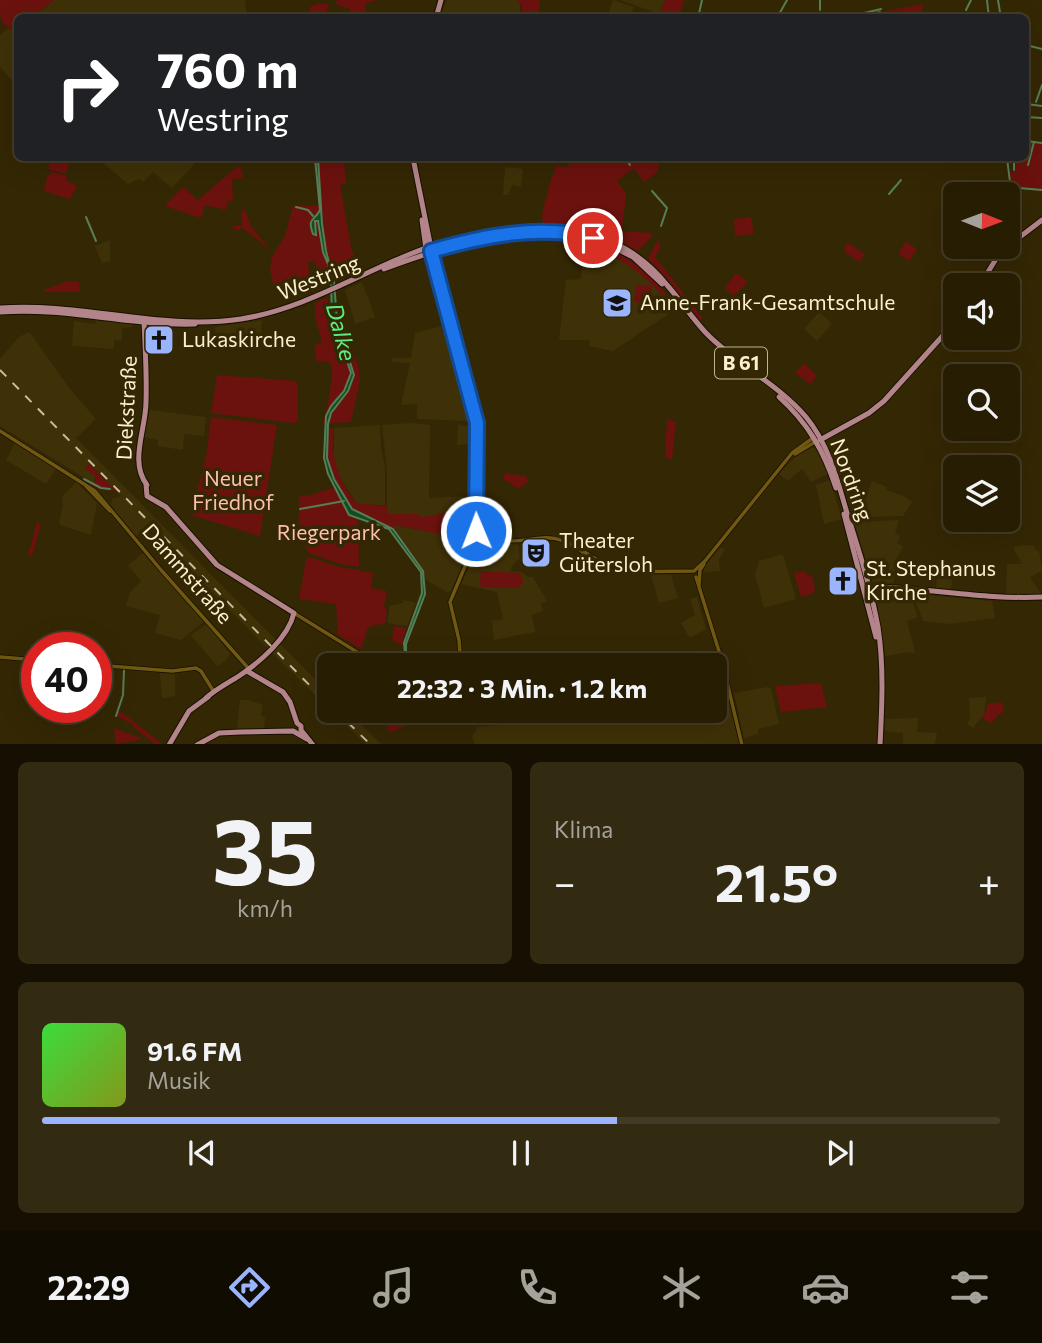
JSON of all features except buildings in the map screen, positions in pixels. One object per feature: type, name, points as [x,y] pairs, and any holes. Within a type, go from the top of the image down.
[{"type":"main road","points":[[414,161],[429,249]]},
{"type":"main road","points":[[1020,237],[1042,220]]},
{"type":"main road","name":"Westring","points":[[0,310],[56,307],[185,325],[243,321],[282,311],[429,249],[490,232],[544,228],[576,231],[604,238],[639,259]]},
{"type":"main road","name":"Nordring","points":[[639,259],[655,271],[708,335],[789,400],[807,419],[834,468],[867,589],[878,655],[878,744]]},
{"type":"main road","name":"Diekstraße","points":[[146,320],[146,408],[139,447],[139,474],[151,491],[150,497],[166,507],[217,565],[294,612]]},
{"type":"main road","points":[[818,439],[860,418],[884,401],[943,335]]},
{"type":"main road","points":[[867,589],[903,587],[998,597],[1042,597]]},
{"type":"main road","points":[[169,744],[188,711],[248,670],[282,637],[294,612]]},
{"type":"main road","name":"Dammstraße","points":[[248,670],[258,679],[283,692],[290,702],[296,728],[313,744]]},
{"type":"main road","points":[[197,744],[221,733],[277,733],[296,728]]},
{"type":"street","points":[[429,249],[477,423],[476,534],[451,597],[459,653]]},
{"type":"street","name":"Dammstraße","points":[[0,431],[82,482],[103,502],[248,670]]},
{"type":"street","points":[[742,744],[724,668],[698,590],[696,573],[787,459],[818,439]]},
{"type":"street","points":[[476,534],[511,541],[551,537],[576,547],[614,572],[696,573]]},
{"type":"street","points":[[294,612],[359,653]]},
{"type":"street","points":[[0,657],[21,659]]},
{"type":"street","points":[[112,666],[172,671],[196,668],[201,671],[214,692]]},
{"type":"shaded area","points":[[54,0],[245,0],[247,14],[37,14]]},
{"type":"shaded area","points":[[447,0],[518,0],[520,4],[520,14],[441,14]]},
{"type":"shaded area","points":[[613,0],[634,7],[631,14],[608,14]]},
{"type":"shaded area","points":[[620,0],[665,0],[660,14]]},
{"type":"shaded area","points":[[9,28],[14,32],[14,83],[0,67],[0,35]]},
{"type":"shaded area","points":[[101,161],[197,161],[172,188],[153,172],[143,182],[139,179],[128,184]]},
{"type":"shaded area","points":[[315,161],[318,161],[322,224],[334,282],[337,320],[354,375],[348,391],[331,413],[327,458],[334,479],[352,509],[393,529],[423,571],[425,594],[406,644],[406,653],[404,643],[422,593],[421,572],[389,529],[349,515],[328,474],[324,458],[326,416],[344,391],[351,373],[332,316],[331,283],[318,221],[315,221],[316,235],[311,229],[311,222],[320,210]]},
{"type":"shaded area","points":[[505,167],[523,169],[521,187],[512,185],[508,195],[503,195]]},
{"type":"shaded area","points":[[110,240],[110,261],[102,263],[95,246]]},
{"type":"shaded area","name":"Anne-Frank-Gesamtschule","points":[[585,246],[604,252],[635,268],[674,310],[613,351],[589,346],[590,340],[559,340],[566,280],[581,279]]},
{"type":"shaded area","points":[[362,282],[375,317],[355,324],[345,290]]},
{"type":"shaded area","points":[[819,312],[832,324],[817,341],[804,329]]},
{"type":"shaded area","points":[[96,319],[132,324],[132,327],[122,328],[122,340],[114,340],[114,349],[72,346],[74,321],[95,324]]},
{"type":"shaded area","points":[[262,320],[261,330],[267,346],[216,347],[215,327]]},
{"type":"shaded area","points":[[446,325],[473,421],[417,419],[417,404],[401,405],[410,363],[391,362],[392,358],[411,358],[415,333]]},
{"type":"shaded area","points":[[28,332],[96,419],[76,438],[276,640],[267,648],[150,529],[136,536],[111,505],[112,499],[121,496],[89,463],[96,477],[93,483],[0,426],[0,359],[18,338]]},
{"type":"shaded area","points":[[150,410],[206,417],[204,436],[184,434],[183,450],[158,446],[158,440],[144,437]]},
{"type":"shaded area","points":[[380,425],[385,468],[385,505],[358,505],[338,475],[334,458],[334,428]]},
{"type":"shaded area","points":[[382,425],[430,425],[429,498],[472,496],[471,517],[447,520],[445,513],[427,517],[419,517],[419,514],[387,514],[387,468]]},
{"type":"shaded area","points":[[458,425],[473,427],[474,444],[457,445]]},
{"type":"shaded area","points":[[15,443],[56,469],[46,484],[6,460]]},
{"type":"shaded area","points":[[812,447],[817,448],[828,474],[811,482],[802,469],[788,481],[779,474],[797,455]]},
{"type":"shaded area","points":[[830,480],[842,519],[824,524],[816,485]]},
{"type":"shaded area","points":[[872,481],[912,502],[903,516],[859,517]]},
{"type":"shaded area","points":[[76,482],[97,503],[91,535],[59,523],[63,507],[62,497]]},
{"type":"shaded area","points":[[899,520],[895,533],[900,536],[897,543],[903,546],[895,562],[898,563],[893,583],[873,583],[855,525],[860,522]]},
{"type":"shaded area","points":[[395,525],[473,539],[451,591],[447,592],[426,580],[422,568],[394,528]]},
{"type":"shaded area","points":[[482,540],[518,545],[520,558],[511,571],[533,577],[547,601],[541,604],[543,611],[532,615],[535,632],[494,640],[492,621],[503,619],[497,592],[461,584]]},
{"type":"shaded area","points":[[1034,546],[1036,551],[1039,551],[1042,571],[1030,577],[1041,594],[1006,594],[1007,564],[1022,564],[1013,547]]},
{"type":"shaded area","points":[[720,548],[725,549],[719,560],[720,571],[704,572],[704,567]]},
{"type":"shaded area","points":[[143,553],[204,621],[181,640],[155,633],[160,615],[126,606],[130,592],[141,581],[128,565]]},
{"type":"shaded area","points":[[783,554],[796,599],[764,608],[755,574],[759,561]]},
{"type":"shaded area","points":[[938,568],[953,569],[951,590],[936,588]]},
{"type":"shaded area","points":[[651,575],[671,575],[678,598],[659,603]]},
{"type":"shaded area","points":[[909,593],[918,617],[907,621],[915,653],[885,656],[876,596]]},
{"type":"shaded area","points":[[916,594],[992,601],[995,618],[950,624],[923,621],[914,597]]},
{"type":"shaded area","points":[[697,597],[706,629],[690,638],[681,623],[695,615],[690,599]]},
{"type":"shaded area","points":[[403,600],[416,603],[407,626],[387,623],[390,606],[403,603]]},
{"type":"shaded area","points":[[207,624],[230,654],[217,666],[191,635]]},
{"type":"shaded area","points":[[280,644],[317,681],[317,697],[271,652]]},
{"type":"shaded area","points":[[160,673],[175,674],[175,696],[162,698]]},
{"type":"shaded area","points":[[768,687],[771,689],[779,724],[758,729],[758,734],[744,738],[734,693]]},
{"type":"shaded area","points":[[727,697],[739,744],[475,744],[472,737],[478,727],[727,723]]},
{"type":"shaded area","points":[[986,697],[984,714],[973,728],[967,724],[970,719],[969,698]]},
{"type":"shaded area","points":[[240,700],[263,705],[261,716],[265,717],[264,730],[237,729]]},
{"type":"shaded area","points":[[918,718],[917,732],[937,733],[935,744],[903,744],[903,733],[885,731],[885,719]]},
{"type":"shaded area","points":[[344,723],[359,723],[381,744],[366,744]]},
{"type":"green space","points":[[0,0],[54,0],[36,14],[14,14],[14,32],[2,22]]},
{"type":"green space","points":[[337,0],[378,0],[366,3],[365,14],[350,14],[350,9],[335,4]]},
{"type":"green space","points":[[518,0],[540,0],[539,14],[520,14],[522,5]]},
{"type":"green space","points":[[665,0],[684,0],[680,14],[660,14]]},
{"type":"green space","points":[[329,4],[326,14],[311,14],[309,7]]},
{"type":"green space","points":[[923,4],[922,12],[887,14],[885,11]]},
{"type":"green space","points":[[1029,142],[1042,144],[1042,190],[1021,188],[1020,182],[1011,182],[1009,172],[1014,172],[1014,161],[1029,161]]},
{"type":"green space","points":[[50,161],[71,161],[65,174],[48,169]]},
{"type":"green space","points":[[318,161],[344,161],[346,184],[340,185],[351,247],[359,272],[334,282],[325,247]]},
{"type":"green space","points":[[570,161],[659,161],[657,173],[644,182],[634,168],[617,181],[626,194],[622,231],[653,235],[638,251],[592,232],[543,224],[542,214],[555,166],[568,167]]},
{"type":"green space","points":[[240,166],[244,178],[232,179],[233,202],[228,200],[226,210],[205,205],[201,218],[165,206],[183,187],[198,200]]},
{"type":"green space","points":[[52,172],[67,176],[66,180],[77,186],[70,199],[44,191],[47,177]]},
{"type":"green space","points":[[293,206],[320,206],[319,213],[310,223],[311,229],[317,231],[315,221],[318,221],[331,283],[321,287],[315,261],[308,262],[311,291],[284,301],[274,287],[270,270],[272,257],[285,236]]},
{"type":"green space","points":[[244,208],[251,226],[270,250],[242,227],[238,231],[231,226],[242,226],[241,213]]},
{"type":"green space","points":[[751,217],[754,234],[735,236],[734,219]]},
{"type":"green space","points":[[545,236],[586,241],[620,254],[650,277],[677,308],[674,310],[648,281],[618,259],[583,244],[545,239]]},
{"type":"green space","points":[[658,240],[661,247],[655,257],[702,317],[700,321],[648,258]]},
{"type":"green space","points":[[906,241],[917,249],[909,261],[898,254]]},
{"type":"green space","points":[[847,242],[865,254],[859,262],[844,251]]},
{"type":"green space","points":[[736,273],[748,282],[733,296],[725,288]]},
{"type":"green space","points":[[65,282],[79,282],[80,292],[44,290]]},
{"type":"green space","points":[[636,285],[652,286],[650,304],[634,302]]},
{"type":"green space","points":[[328,297],[334,346],[342,348],[351,373],[323,424],[332,370],[331,364],[316,361],[315,345],[322,343],[315,316],[315,303]]},
{"type":"green space","points":[[337,316],[342,319],[359,368],[360,380],[351,422],[329,423],[353,375]]},
{"type":"green space","points":[[804,363],[817,376],[810,384],[795,373]]},
{"type":"green space","points":[[217,375],[296,381],[298,420],[294,423],[211,413]]},
{"type":"green space","name":"Neuer Friedhof","points":[[211,417],[277,425],[260,536],[191,515],[206,457]]},
{"type":"green space","points":[[667,419],[676,422],[672,459],[665,458]]},
{"type":"green space","points":[[334,428],[333,449],[337,468],[356,503],[387,506],[388,514],[419,514],[420,517],[445,513],[447,520],[471,517],[472,530],[458,524],[456,533],[472,536],[473,539],[395,525],[394,528],[422,568],[426,580],[420,566],[395,530],[357,513],[348,504],[327,458],[328,429]]},
{"type":"green space","points":[[88,463],[116,491],[98,489],[84,479],[93,483],[96,480],[95,476],[85,469]]},
{"type":"green space","points":[[505,473],[525,476],[529,481],[518,489],[503,478]]},
{"type":"green space","name":"Riegerpark","points":[[335,487],[349,515],[358,517],[359,567],[308,553],[299,525],[299,496]]},
{"type":"green space","points":[[37,522],[41,524],[32,556],[28,555]]},
{"type":"green space","points":[[309,557],[336,566],[373,573],[371,588],[387,591],[385,624],[367,629],[361,649],[338,635],[336,604],[299,599],[306,559]]},
{"type":"green space","points":[[477,571],[521,573],[523,583],[517,588],[478,587],[481,585],[479,579],[482,574]]},
{"type":"green space","points":[[805,571],[808,576],[813,577],[815,592],[801,597],[794,573]]},
{"type":"green space","points":[[394,626],[406,628],[402,645],[392,640]]},
{"type":"green space","points":[[821,683],[827,707],[781,712],[775,686]]},
{"type":"green space","points":[[1002,702],[1004,712],[991,724],[982,717],[987,704]]},
{"type":"green space","points":[[118,711],[162,744],[155,744],[133,727],[134,725],[117,716]]},
{"type":"green space","points":[[387,723],[425,723],[408,725],[389,733]]},
{"type":"green space","points":[[114,728],[143,739],[116,744]]},
{"type":"waterway","points":[[699,14],[702,0]]},
{"type":"waterway","points":[[779,14],[787,0]]},
{"type":"waterway","points":[[820,0],[820,10]]},
{"type":"waterway","points":[[966,10],[971,0]]},
{"type":"waterway","points":[[987,0],[989,14]]},
{"type":"waterway","points":[[998,0],[1000,14]]},
{"type":"waterway","points":[[860,14],[881,9]]},
{"type":"waterway","points":[[872,14],[880,12]]},
{"type":"waterway","points":[[1029,46],[1042,49]]},
{"type":"waterway","points":[[1036,102],[1042,85]]},
{"type":"waterway","points":[[1029,104],[1042,106]]},
{"type":"waterway","points":[[1029,117],[1042,118]]},
{"type":"waterway","points":[[1029,141],[1042,143]]},
{"type":"waterway","points":[[1028,165],[1034,142]]},
{"type":"waterway","points":[[628,161],[630,165]]},
{"type":"waterway","points":[[1007,161],[1010,182]]},
{"type":"waterway","points":[[1014,161],[1014,170]]},
{"type":"waterway","points":[[889,194],[901,180]]},
{"type":"waterway","points":[[1020,188],[1042,190]]},
{"type":"waterway","points":[[652,191],[667,208],[661,226]]},
{"type":"waterway","points":[[296,207],[308,210],[313,216]]},
{"type":"waterway","points":[[86,217],[96,241]]},
{"type":"waterway","points":[[84,479],[101,488],[110,489]]},
{"type":"waterway","points":[[300,509],[344,501]]},
{"type":"waterway","points":[[116,716],[123,695],[124,670]]},
{"type":"railway","points":[[0,370],[317,693]]},
{"type":"railway","points":[[348,723],[370,744]]},
{"type":"place","name":"Anne-Frank-Gesamtschule","points":[[617,303]]},
{"type":"place","name":"Lukaskirche","points":[[159,340]]},
{"type":"place","name":"Theater Gütersloh","points":[[536,553]]},
{"type":"place","name":"St. Stephanus Kirche","points":[[843,581]]},
{"type":"route","points":[[476,531],[477,423],[431,251],[486,237],[512,234],[575,234],[593,238]]},
{"type":"water label","name":"Dalke","points":[[341,332]]}]
